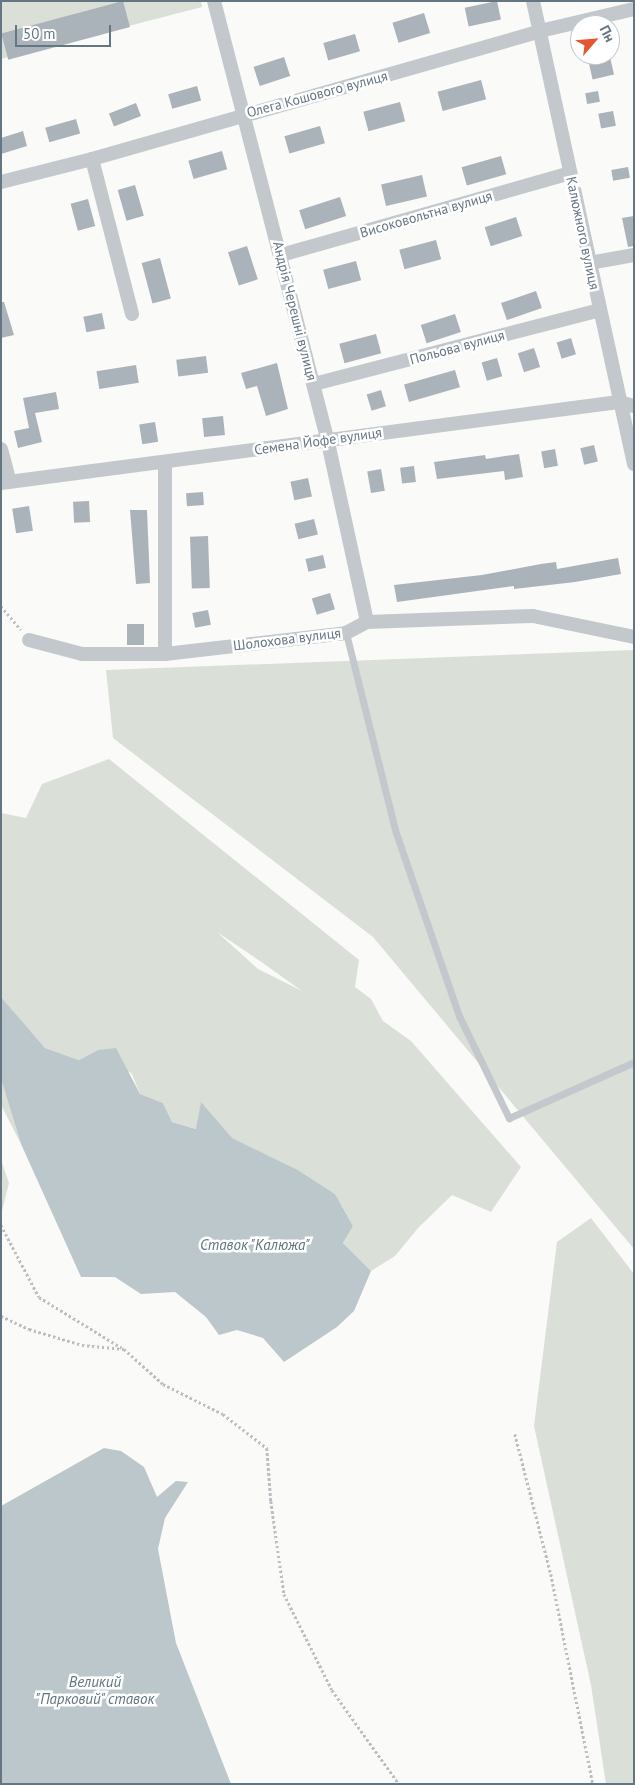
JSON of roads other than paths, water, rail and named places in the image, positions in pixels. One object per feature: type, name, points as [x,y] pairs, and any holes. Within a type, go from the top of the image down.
[{"type":"street","name":"Андрія Черешні вулиця","points":[[214,1],[314,384],[367,622]]},
{"type":"street","name":"Калюжного вулиця","points":[[533,1],[634,464]]},
{"type":"street","name":"Олега Кошового вулиця","points":[[1,182],[92,159],[243,114],[384,77],[540,31],[634,9]]},
{"type":"street","points":[[92,159],[132,314]]},
{"type":"street","name":"Високовольтна вулиця","points":[[281,255],[570,173]]},
{"type":"street","points":[[589,263],[634,254]]},
{"type":"street","name":"Польова вулиця","points":[[314,384],[600,310]]},
{"type":"street","name":"Семена Йофе вулиця","points":[[5,482],[165,463],[327,438],[619,402],[634,406]]},
{"type":"street","points":[[1,449],[5,482]]},
{"type":"street","points":[[165,463],[165,654]]},
{"type":"street","name":"Шолохова вулиця","points":[[29,640],[82,654],[165,654],[346,633],[367,622],[533,616],[634,638]]},
{"type":"lane","points":[[346,633],[396,834],[458,1016],[509,1118],[634,1062]]},
{"type":"water","name":"Ставок \"Калюжа\"","points":[[1,997],[45,1048],[79,1060],[98,1050],[116,1048],[140,1094],[163,1103],[172,1122],[196,1129],[201,1102],[232,1138],[298,1170],[335,1194],[353,1226],[343,1243],[371,1271],[354,1311],[337,1327],[284,1362],[263,1338],[237,1330],[219,1335],[206,1317],[175,1292],[141,1294],[115,1277],[81,1277],[21,1144],[1,1079]]},
{"type":"water","name":"Великий \"Парковий\" ставок","points":[[104,1448],[121,1451],[144,1467],[157,1497],[176,1481],[188,1482],[165,1518],[158,1549],[176,1643],[231,1784],[1,1784],[1,1506]]}]
